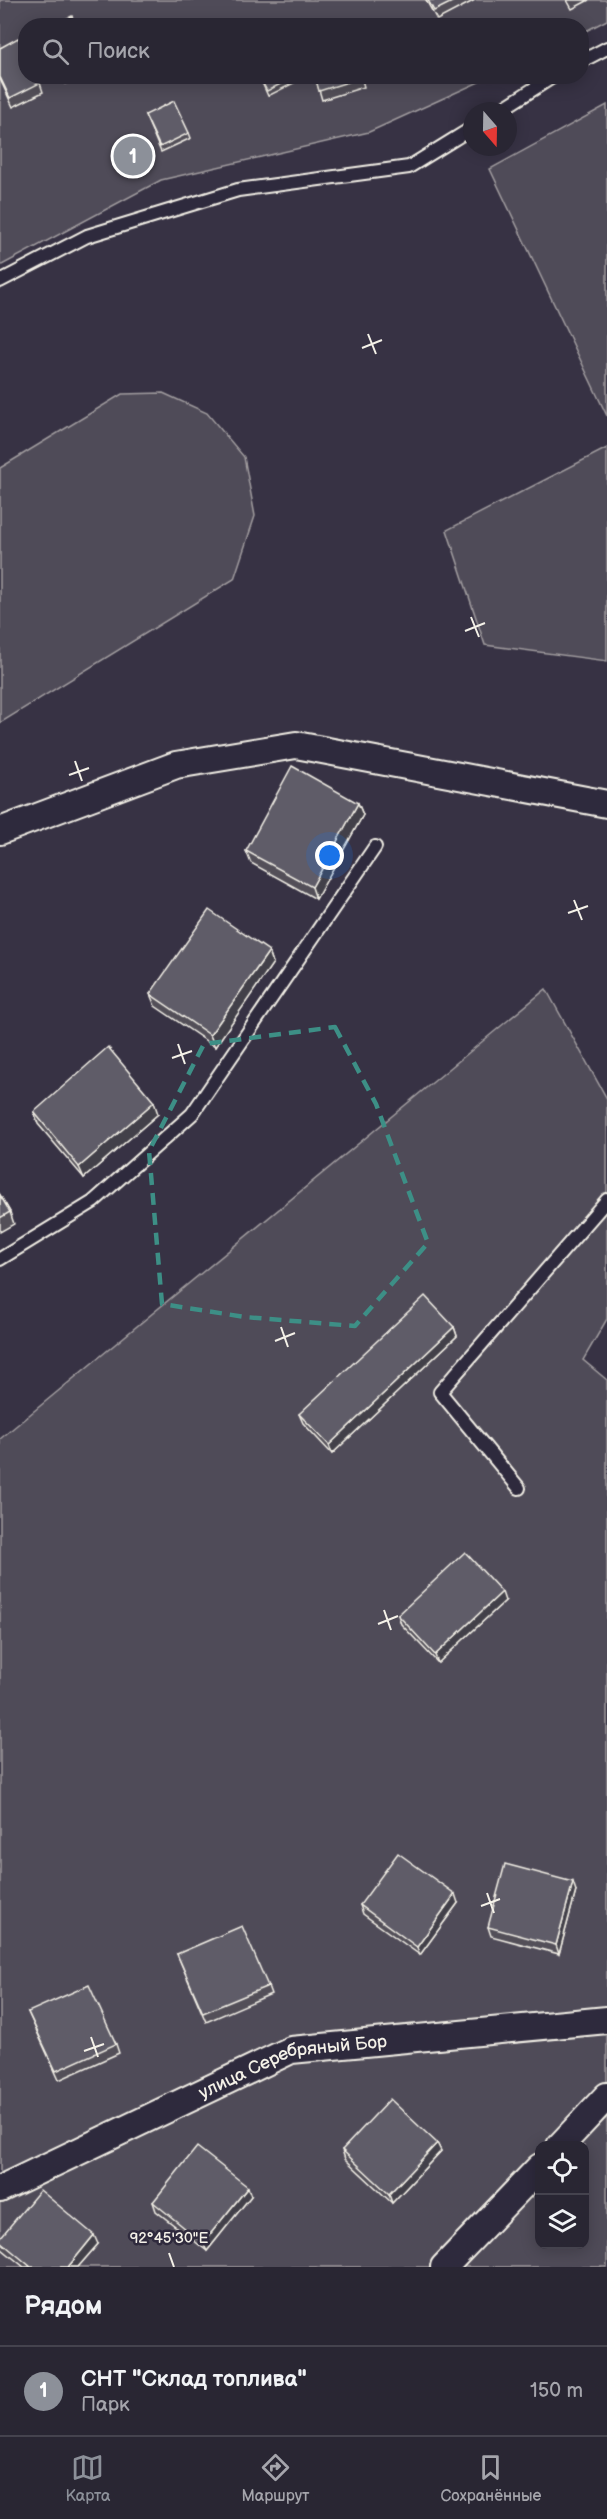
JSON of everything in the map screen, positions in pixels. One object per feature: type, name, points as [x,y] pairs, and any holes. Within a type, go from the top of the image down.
[{"type":"street","points":[[0,831],[176,765],[296,746],[607,804]]},
{"type":"street","name":"улица Серебряный Бор","points":[[0,2189],[291,2050],[607,2020]]},
{"type":"street","points":[[564,2141],[607,2096]]},
{"type":"street","points":[[444,2267],[535,2172]]},
{"type":"lane","points":[[589,57],[607,48]]},
{"type":"lane","points":[[513,102],[541,84]]},
{"type":"lane","points":[[0,281],[87,236],[238,190],[409,167],[463,134]]},
{"type":"lane","points":[[0,1259],[93,1202],[192,1114],[375,847]]},
{"type":"lane","points":[[519,1488],[440,1392],[607,1200]]},
{"type":"highlighted area","points":[[335,1027],[376,1104],[428,1243],[355,1326],[245,1317],[162,1304],[149,1151],[204,1044]]},
{"type":"shaded area","points":[[0,0],[607,0],[607,20],[589,29],[589,18],[18,18],[18,84],[475,84],[369,132],[161,180],[0,266]]},
{"type":"shaded area","points":[[607,105],[607,416],[490,169]]},
{"type":"shaded area","points":[[163,393],[207,413],[244,457],[255,516],[234,579],[0,723],[0,468],[122,394]]},
{"type":"shaded area","points":[[607,448],[607,661],[485,645],[447,530]]},
{"type":"shaded area","points":[[546,989],[607,1099],[607,1319],[583,1360],[607,1380],[607,2267],[0,2267],[0,1439]]},
{"type":"building","points":[[428,0],[456,0],[434,11]]},
{"type":"building","points":[[18,38],[18,84],[38,84],[10,98],[0,77],[0,48]]},
{"type":"building","points":[[263,84],[281,84],[267,91]]},
{"type":"building","points":[[317,84],[342,84],[319,91]]},
{"type":"building","points":[[174,101],[189,133],[160,147],[145,115]]},
{"type":"building","points":[[292,766],[358,803],[312,887],[246,851]]},
{"type":"building","points":[[209,910],[269,951],[210,1035],[150,994]]},
{"type":"building","points":[[108,1047],[154,1102],[79,1167],[34,1112]]},
{"type":"building","points":[[0,1195],[10,1212],[0,1218]]},
{"type":"building","points":[[425,1296],[454,1327],[329,1445],[299,1414]]},
{"type":"building","points":[[465,1552],[502,1592],[435,1655],[398,1615]]},
{"type":"building","points":[[398,1853],[455,1894],[417,1947],[360,1905]]},
{"type":"building","points":[[505,1864],[573,1882],[556,1945],[488,1927]]},
{"type":"building","points":[[242,1926],[268,1986],[203,2013],[177,1954]]},
{"type":"building","points":[[89,1985],[116,2044],[56,2071],[28,2012]]},
{"type":"building","points":[[390,2099],[437,2143],[389,2194],[342,2150]]},
{"type":"building","points":[[197,2147],[248,2187],[203,2243],[153,2202]]},
{"type":"building","points":[[40,2190],[94,2235],[68,2267],[31,2267],[0,2241],[0,2238]]},
{"type":"place","name":"СНТ \"Склад топлива\"","points":[[133,156]]}]
